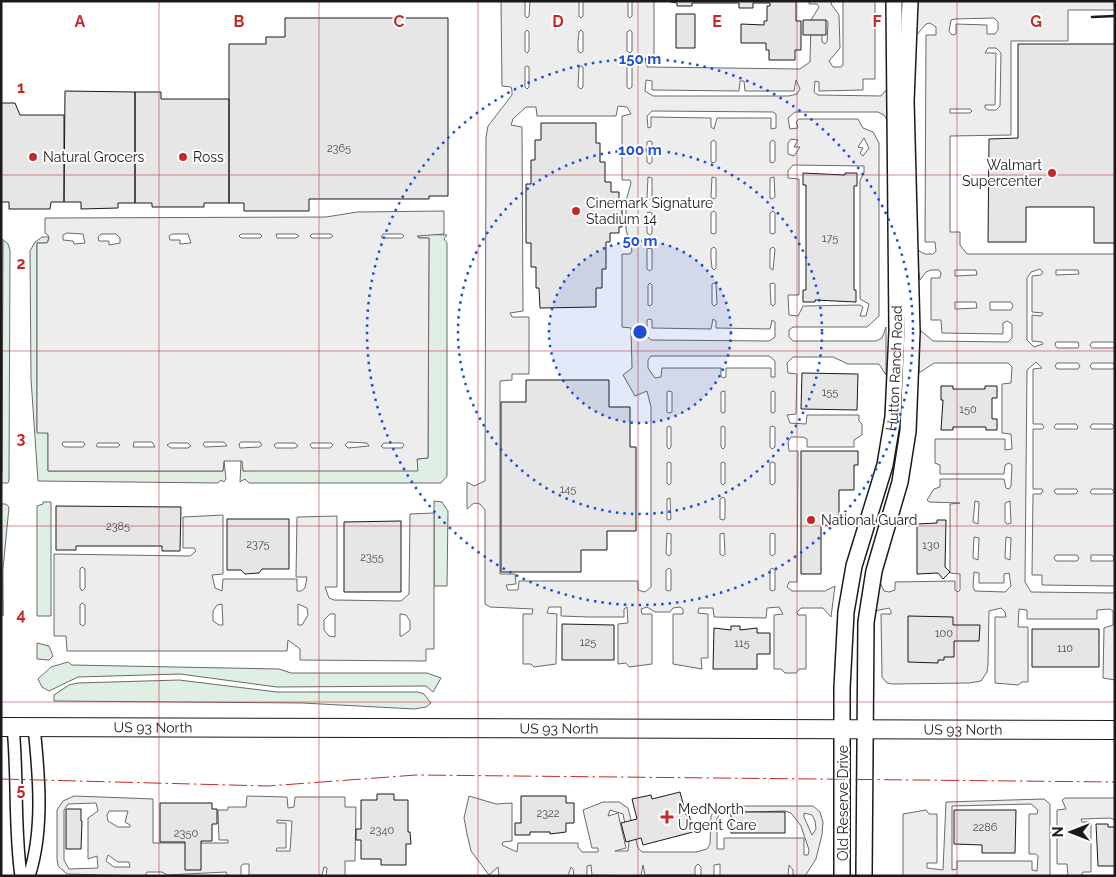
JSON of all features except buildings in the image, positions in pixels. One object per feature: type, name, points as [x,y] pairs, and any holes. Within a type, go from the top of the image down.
[{"type":"main road","name":"Hutton Ranch Road","points":[[843,730],[843,650],[848,598],[854,566],[885,465],[893,417],[897,331],[894,1]]},
{"type":"main road","name":"Hutton Ranch Road","points":[[865,730],[865,648],[868,597],[900,482],[908,431],[912,332],[906,101],[910,1]]},
{"type":"main road","name":"US 93 North","points":[[7,727],[1115,730]]},
{"type":"main road","name":"Old Reserve Drive","points":[[842,876],[843,730]]},
{"type":"main road","name":"Old Reserve Drive","points":[[864,876],[865,730]]},
{"type":"street","points":[[7,727],[17,771],[18,853],[22,876]]},
{"type":"street","points":[[29,876],[36,853],[38,767],[34,727]]},
{"type":"green space","points":[[419,234],[447,235],[444,239],[447,243],[447,476],[441,483],[249,483],[245,479],[240,482],[241,461],[243,462],[243,471],[417,461],[417,459],[428,458],[429,238],[419,238]]},
{"type":"green space","points":[[42,237],[49,237],[47,243],[37,243],[37,432],[48,433],[48,471],[223,471],[224,461],[226,479],[224,482],[221,480],[218,483],[38,481],[31,379],[30,251],[35,242]]},
{"type":"green space","points":[[1,238],[8,244],[10,250],[8,483],[1,483]]},
{"type":"green space","points":[[434,501],[442,502],[448,511],[447,586],[434,586]]},
{"type":"green space","points":[[43,502],[51,502],[51,616],[37,616],[37,506],[43,504]]},
{"type":"green space","points":[[1,504],[6,504],[9,507],[3,569],[3,616]]},
{"type":"green space","points":[[37,643],[49,646],[53,656],[49,660],[37,659]]},
{"type":"green space","points":[[68,662],[72,665],[279,669],[291,673],[427,673],[441,678],[433,692],[426,686],[277,687],[180,674],[78,677],[49,691],[42,687],[38,679],[51,667]]},
{"type":"green space","points":[[179,680],[277,692],[418,692],[424,694],[431,703],[426,707],[414,709],[302,703],[54,701],[54,695],[69,685],[78,683]]},
{"type":"shaded area","points":[[501,1],[525,1],[525,16],[527,18],[529,16],[530,1],[579,1],[579,16],[581,18],[583,16],[583,1],[628,1],[628,16],[630,18],[632,16],[632,1],[654,1],[654,58],[645,59],[647,67],[800,69],[810,62],[811,20],[819,7],[817,4],[809,4],[809,1],[832,1],[831,4],[839,15],[840,48],[829,61],[833,67],[841,67],[843,65],[843,1],[875,1],[875,79],[863,79],[863,90],[819,91],[819,82],[815,81],[814,92],[818,95],[881,96],[887,89],[887,120],[884,115],[878,112],[795,112],[788,118],[790,129],[798,128],[796,122],[799,119],[858,119],[863,128],[873,132],[879,143],[879,316],[867,327],[793,327],[789,330],[789,337],[793,341],[876,341],[882,338],[886,327],[886,375],[879,364],[848,364],[833,357],[793,357],[787,363],[788,373],[797,374],[796,414],[787,415],[790,423],[806,424],[807,415],[859,415],[859,421],[862,424],[862,435],[854,440],[854,447],[807,447],[807,439],[803,437],[791,437],[788,442],[789,451],[798,451],[798,471],[797,582],[789,582],[787,587],[792,591],[825,591],[835,586],[831,617],[823,608],[801,608],[797,612],[798,615],[806,615],[806,669],[799,669],[796,673],[785,673],[781,669],[774,669],[774,615],[783,614],[779,607],[767,608],[766,618],[714,617],[713,608],[699,608],[698,613],[708,614],[708,658],[701,658],[702,669],[673,664],[673,614],[683,614],[683,609],[680,607],[673,608],[670,612],[655,612],[647,607],[641,609],[642,614],[652,614],[652,664],[629,667],[626,663],[618,664],[618,624],[628,623],[627,607],[624,609],[624,617],[590,617],[561,616],[561,607],[549,607],[547,613],[557,614],[556,664],[534,667],[531,664],[523,664],[523,614],[532,614],[533,609],[490,607],[485,604],[485,510],[480,504],[474,503],[467,509],[467,482],[474,486],[485,481],[486,137],[488,126],[512,95],[511,87],[502,86]],"holes":[[[826,20],[828,22],[827,42],[825,44],[822,42],[822,22]],[[527,30],[529,32],[529,51],[527,53],[525,51],[525,32]],[[581,30],[583,32],[583,51],[581,53],[578,51],[579,32]],[[630,30],[632,32],[632,51],[630,53],[627,51],[627,32]],[[630,66],[632,67],[632,87],[629,89],[627,87],[627,67]],[[525,67],[529,67],[529,87],[527,89],[525,87]],[[579,67],[583,67],[583,87],[581,89],[578,87]],[[646,80],[652,81],[652,90],[739,91],[740,81],[744,81],[745,91],[794,91],[796,80],[800,89],[797,94],[789,96],[653,96],[645,91]],[[618,106],[627,107],[631,114],[622,116],[622,180],[630,180],[631,183],[626,201],[626,230],[632,251],[630,254],[622,254],[622,327],[631,328],[632,368],[623,375],[635,396],[647,391],[651,407],[651,587],[645,592],[638,590],[638,581],[519,581],[518,590],[508,590],[506,585],[516,584],[515,574],[500,574],[500,381],[512,380],[512,374],[529,374],[529,317],[512,317],[510,313],[523,311],[522,127],[511,125],[513,119],[526,107],[536,107],[537,116],[616,116]],[[652,111],[773,112],[776,114],[776,128],[771,129],[771,118],[717,118],[714,129],[711,127],[711,118],[651,117],[651,127],[648,128],[647,116]],[[864,138],[869,148],[863,156],[860,153],[863,148],[858,147]],[[791,139],[798,140],[794,147],[800,147],[794,156],[788,154],[788,143]],[[714,140],[716,142],[716,161],[714,163],[711,162],[711,142]],[[773,140],[775,142],[775,161],[773,163],[770,162],[770,142]],[[647,142],[652,142],[652,162],[650,164],[647,162]],[[793,165],[864,166],[864,173],[860,180],[860,299],[869,304],[866,316],[860,316],[863,307],[860,305],[803,306],[798,316],[789,315],[788,295],[799,295],[799,179],[788,178],[788,171]],[[648,177],[652,178],[652,198],[649,200],[647,198]],[[712,177],[716,178],[716,197],[714,199],[711,197]],[[774,177],[775,197],[772,199],[770,198],[770,178]],[[714,211],[716,213],[716,233],[711,233],[711,213]],[[773,211],[775,213],[775,233],[770,233],[770,213]],[[650,212],[652,213],[652,233],[650,235],[647,233],[647,213]],[[714,247],[716,249],[716,268],[714,270],[712,268],[711,259],[711,249]],[[773,247],[775,249],[773,270],[770,268],[770,249]],[[647,249],[652,249],[652,269],[650,271],[647,269]],[[650,283],[652,285],[652,304],[650,306],[648,305],[648,285]],[[773,283],[775,284],[775,304],[773,306],[771,304],[770,284]],[[712,284],[716,284],[717,304],[714,306],[712,304]],[[713,319],[716,321],[716,328],[770,329],[772,320],[775,322],[775,337],[769,341],[651,340],[647,336],[647,320],[652,320],[652,328],[711,329]],[[651,356],[769,356],[775,361],[775,377],[771,377],[771,368],[726,368],[726,377],[723,378],[721,376],[721,368],[662,368],[661,377],[655,378],[648,368],[648,360]],[[669,391],[672,392],[672,412],[667,412],[667,392]],[[725,391],[725,412],[723,413],[721,412],[721,392]],[[771,392],[775,392],[775,412],[773,413],[771,412]],[[723,426],[725,427],[725,447],[723,449],[721,447],[721,427]],[[667,427],[671,427],[671,447],[669,449],[667,447]],[[770,427],[775,427],[775,447],[772,449],[770,447]],[[772,462],[775,463],[775,483],[772,485],[770,483],[770,463]],[[667,463],[671,463],[671,483],[669,485],[667,483]],[[721,463],[725,463],[725,483],[723,485],[721,483]],[[723,497],[725,499],[725,519],[723,520],[720,519],[720,499]],[[670,498],[671,519],[669,520],[667,519],[667,499]],[[667,533],[671,534],[671,554],[669,556],[666,554]],[[724,533],[725,554],[723,556],[720,554],[720,534]],[[770,534],[775,534],[775,554],[772,556],[770,554]],[[669,568],[671,570],[671,590],[669,591],[666,590],[666,570]],[[772,568],[775,570],[775,590],[772,591],[770,590],[770,570]]]},
{"type":"shaded area","points":[[916,1],[1115,1],[1115,10],[1068,10],[1068,41],[1011,41],[1011,135],[950,136],[950,232],[960,232],[960,245],[967,254],[1115,254],[1115,344],[1113,342],[1092,342],[1090,345],[1092,348],[1113,348],[1115,346],[1115,366],[1115,586],[1042,585],[1042,575],[1032,575],[1033,494],[1041,494],[1043,491],[1042,489],[1033,489],[1033,429],[1042,429],[1044,427],[1042,424],[1033,424],[1033,369],[1042,368],[1036,362],[1027,370],[1025,582],[1031,592],[1115,593],[1115,680],[1103,678],[1104,628],[1113,625],[1113,611],[1110,609],[1097,610],[1097,619],[1027,619],[1027,610],[1019,609],[1018,627],[1028,627],[1028,682],[1022,682],[1018,685],[995,683],[995,617],[1006,617],[1005,612],[1001,608],[989,611],[988,664],[987,672],[981,681],[969,683],[892,684],[887,683],[882,677],[881,614],[891,614],[891,611],[889,608],[875,611],[878,578],[884,591],[889,592],[895,590],[895,582],[955,581],[955,590],[958,592],[960,590],[960,574],[950,573],[950,504],[960,503],[929,502],[927,500],[934,489],[940,487],[940,479],[1004,479],[1006,488],[1009,489],[1011,486],[1012,465],[1009,463],[1005,465],[1004,474],[940,474],[940,465],[935,463],[935,439],[1005,439],[1005,450],[1012,449],[1011,434],[1002,433],[1002,384],[1011,383],[1012,367],[1008,363],[934,363],[919,373],[919,329],[933,341],[1008,342],[1012,338],[1012,324],[1007,321],[1003,323],[1003,334],[942,333],[941,320],[931,320],[931,278],[940,278],[941,273],[939,270],[931,270],[926,272],[920,280],[913,241],[919,251],[925,254],[933,254],[936,251],[935,242],[925,242],[926,35],[936,35],[936,27],[930,23],[926,24],[915,37]],"holes":[[[994,18],[998,22],[998,30],[995,34],[987,34],[987,25],[956,24],[956,34],[952,35],[949,31],[951,20],[955,19]],[[988,48],[996,48],[1001,53],[1000,106],[996,110],[985,108],[985,105],[995,105],[996,53],[985,53]],[[950,109],[970,109],[972,111],[970,113],[950,113]],[[1040,269],[1043,272],[1041,275],[1032,276],[1032,312],[1043,313],[1041,316],[1032,315],[1032,341],[1042,342],[1043,344],[1034,347],[1027,340],[1027,278],[1031,272]],[[955,270],[976,270],[977,275],[955,276]],[[1056,270],[1078,270],[1079,274],[1056,275]],[[955,302],[976,302],[977,308],[955,309]],[[990,302],[1011,302],[1013,306],[1011,310],[990,310]],[[1056,342],[1078,342],[1078,348],[1057,348],[1055,345]],[[1057,363],[1078,363],[1080,366],[1078,369],[1057,369],[1055,366]],[[1092,363],[1113,363],[1115,366],[1113,369],[1092,369],[1090,366]],[[1056,424],[1076,424],[1077,429],[1056,429],[1054,427]],[[1092,424],[1112,424],[1114,427],[1112,429],[1092,429],[1090,427]],[[1056,489],[1076,489],[1078,491],[1076,494],[1056,494],[1054,491]],[[1092,489],[1112,489],[1114,492],[1112,494],[1092,494],[1090,492]],[[975,501],[979,502],[978,524],[973,522]],[[1010,501],[1011,523],[1007,524],[1005,522],[1005,503]],[[974,537],[979,538],[978,560],[973,558]],[[1006,537],[1011,538],[1010,560],[1005,558]],[[1056,555],[1077,555],[1079,558],[1077,561],[1056,561],[1054,558]],[[1091,555],[1112,555],[1113,561],[1091,561]],[[974,572],[979,573],[979,583],[1004,583],[1004,574],[1009,573],[1011,586],[1005,592],[975,591],[973,587]]]},
{"type":"shaded area","points":[[444,211],[444,234],[417,236],[419,238],[429,238],[428,458],[417,459],[418,471],[243,471],[242,461],[224,461],[223,471],[48,471],[48,433],[37,433],[37,243],[47,243],[49,239],[45,233],[45,218],[326,217],[357,212]],"holes":[[[67,233],[83,234],[85,243],[74,244],[73,241],[63,240],[63,235]],[[101,234],[116,234],[120,238],[120,243],[109,245],[109,241],[99,241],[98,237]],[[172,234],[188,234],[191,243],[180,244],[180,240],[170,240],[169,236]],[[241,234],[260,234],[262,236],[260,238],[241,238],[239,236]],[[276,234],[296,234],[299,236],[296,238],[277,238]],[[312,234],[331,234],[333,236],[330,238],[312,238],[310,236]],[[383,234],[401,234],[404,236],[402,238],[383,238],[381,237]],[[63,442],[83,442],[85,444],[83,447],[65,447],[62,445]],[[134,442],[152,442],[155,447],[133,447]],[[205,442],[224,442],[227,446],[205,447],[203,444]],[[241,442],[260,442],[262,445],[259,447],[240,448],[239,444]],[[348,442],[367,443],[369,446],[348,448],[345,445]],[[98,443],[118,443],[120,445],[118,447],[98,447],[96,446]],[[170,443],[188,443],[191,446],[188,448],[171,448],[167,445]],[[277,443],[295,443],[298,446],[295,448],[276,448],[274,445]],[[312,443],[331,443],[333,445],[330,448],[312,448],[310,445]],[[384,443],[402,443],[404,445],[402,448],[383,448],[381,446]]]},
{"type":"shaded area","points":[[1,241],[3,241],[2,472],[1,472]]},
{"type":"shaded area","points":[[434,513],[434,649],[426,649],[426,661],[300,660],[300,649],[288,640],[287,651],[67,651],[66,636],[54,636],[54,554],[190,556],[196,551],[194,548],[183,548],[183,517],[223,515],[223,574],[212,575],[215,588],[222,591],[223,579],[297,579],[297,591],[301,591],[305,588],[307,577],[296,577],[297,517],[337,516],[337,587],[325,587],[329,598],[334,600],[401,601],[409,594],[410,514]],"holes":[[[82,567],[85,569],[85,588],[82,591],[80,588],[80,569]],[[82,603],[85,605],[85,624],[83,626],[80,624],[80,605]],[[222,604],[223,625],[213,621],[213,611],[217,605]],[[298,604],[307,608],[308,615],[302,625],[298,625]],[[330,614],[335,614],[335,637],[329,636],[324,630],[324,620]],[[400,614],[406,615],[410,621],[410,630],[400,636]]]},
{"type":"shaded area","points":[[74,796],[153,799],[153,843],[228,843],[228,840],[219,840],[218,810],[228,810],[228,807],[246,807],[247,796],[287,797],[288,808],[294,807],[295,797],[345,797],[345,807],[356,807],[355,861],[345,861],[345,876],[326,876],[327,868],[324,867],[322,875],[249,875],[249,864],[241,866],[241,876],[228,876],[226,872],[167,875],[162,872],[147,872],[145,876],[67,874],[58,866],[57,859],[57,810],[63,801]],"holes":[[[96,803],[98,811],[88,818],[88,859],[97,856],[98,868],[69,869],[64,860],[64,810],[68,804]],[[109,811],[128,811],[125,822],[130,827],[118,827],[108,821],[107,815]],[[277,820],[292,821],[290,851],[276,851],[277,848],[286,848],[286,823],[277,823]],[[108,855],[118,862],[129,862],[130,867],[114,867],[106,861]]]},
{"type":"shaded area","points":[[469,796],[496,804],[512,803],[512,841],[503,842],[502,845],[517,852],[518,843],[578,843],[578,847],[582,852],[598,852],[598,848],[592,848],[583,810],[603,802],[619,802],[628,808],[638,848],[642,852],[696,852],[707,849],[710,844],[711,815],[725,806],[813,806],[820,812],[823,822],[816,859],[805,876],[793,876],[793,870],[789,865],[788,876],[720,876],[720,864],[714,865],[714,876],[701,876],[701,867],[698,864],[695,867],[695,875],[645,875],[643,865],[641,876],[592,875],[591,865],[587,866],[587,876],[574,876],[571,867],[568,876],[499,876],[498,867],[489,875],[471,851],[464,818]],"holes":[[[610,810],[623,814],[629,843],[628,851],[615,851],[626,848],[618,813],[608,816]],[[785,811],[791,813],[801,826],[809,850],[808,855],[804,855],[804,838],[724,838],[724,849],[717,849],[717,818],[721,813]],[[804,813],[812,815],[815,821],[816,829],[812,835]]]},
{"type":"shaded area","points":[[1065,798],[1115,798],[1115,820],[1110,818],[1081,819],[1082,822],[1091,822],[1091,872],[1083,872],[1081,876],[1068,876],[1067,864],[1057,864],[1057,810],[1066,809],[1062,800]]},
{"type":"shaded area","points":[[1044,799],[1050,804],[1050,876],[903,876],[903,814],[926,810],[929,814],[937,814],[937,863],[927,863],[927,868],[943,870],[946,802]],"holes":[[[1031,804],[1038,810],[1037,814],[1029,814],[1029,854],[1036,854],[1038,856],[1037,871],[1032,870],[1032,861],[957,861],[957,869],[952,870],[952,806]]]},
{"type":"wall","points":[[1092,17],[1115,16]]},
{"type":"power","points":[[1,779],[268,786],[416,775],[1115,782]]},
{"type":"place","name":"Natural Grocers","points":[[33,157]]},
{"type":"place","name":"Ross","points":[[183,157]]},
{"type":"place","name":"Walmart Supercenter","points":[[1052,173]]},
{"type":"place","name":"Cinemark Signature Stadium 14","points":[[576,211]]},
{"type":"place","name":"National Guard","points":[[811,520]]},
{"type":"place","name":"MedNorth Urgent Care","points":[[667,817]]}]
